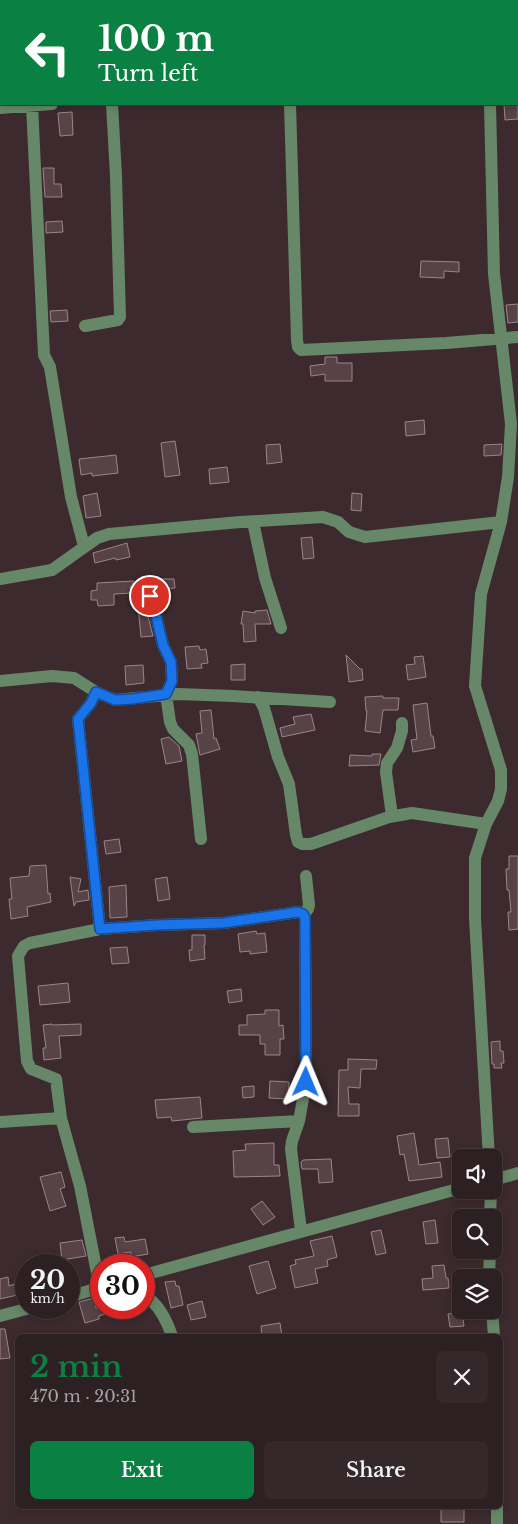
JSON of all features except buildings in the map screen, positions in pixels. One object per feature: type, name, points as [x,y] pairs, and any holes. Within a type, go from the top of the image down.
[{"type":"street","points":[[0,108],[32,105],[44,355],[50,367],[71,497],[84,546]]},
{"type":"street","points":[[85,326],[118,320],[120,317],[112,105]]},
{"type":"street","points":[[290,105],[297,340],[301,350],[436,344],[518,337]]},
{"type":"street","points":[[488,1149],[475,920],[476,858],[486,824],[499,795],[501,770],[475,686],[481,594],[501,522],[508,477],[510,424],[494,274],[490,105]]},
{"type":"street","points":[[0,579],[52,570],[84,546],[109,534],[322,517],[338,522],[349,532],[365,537],[501,522]]},
{"type":"street","points":[[253,522],[265,578],[281,628]]},
{"type":"street","points":[[138,588],[150,596],[162,640],[171,662],[172,681],[166,694],[170,722],[173,729],[189,745],[192,754],[201,839]]},
{"type":"street","points":[[0,681],[52,676],[74,678],[96,692],[115,700],[166,694],[330,702]]},
{"type":"street","points":[[96,692],[91,703],[78,719],[100,929]]},
{"type":"street","points":[[258,697],[264,708],[278,757],[289,784],[298,842],[311,844],[392,816],[412,813],[486,824]]},
{"type":"street","points":[[392,816],[386,772],[387,763],[397,748],[402,731],[402,723]]},
{"type":"street","points":[[303,914],[309,905],[306,876]]},
{"type":"street","points":[[94,1254],[80,1186],[61,1118],[56,1079],[31,1069],[27,1061],[18,956],[24,946],[30,943],[100,929],[223,923],[298,912],[303,914]]},
{"type":"street","points":[[301,1231],[291,1149],[304,1094],[306,1069],[305,918],[303,914]]},
{"type":"street","points":[[0,1122],[61,1118]]},
{"type":"street","points":[[193,1127],[299,1120]]},
{"type":"street","points":[[502,1180],[518,1173]]},
{"type":"street","points":[[155,1273],[452,1190]]},
{"type":"street","points":[[155,1304],[167,1322],[171,1334]]},
{"type":"street","points":[[0,1316],[15,1312]]},
{"type":"street","points":[[493,1319],[494,1334]]},
{"type":"street","points":[[496,1509],[497,1524]]},
{"type":"route","points":[[150,596],[163,645],[168,652],[171,662],[172,681],[166,694],[115,700],[96,692],[91,703],[78,719],[100,929],[223,923],[298,912],[303,914],[305,918],[306,1082]]}]
